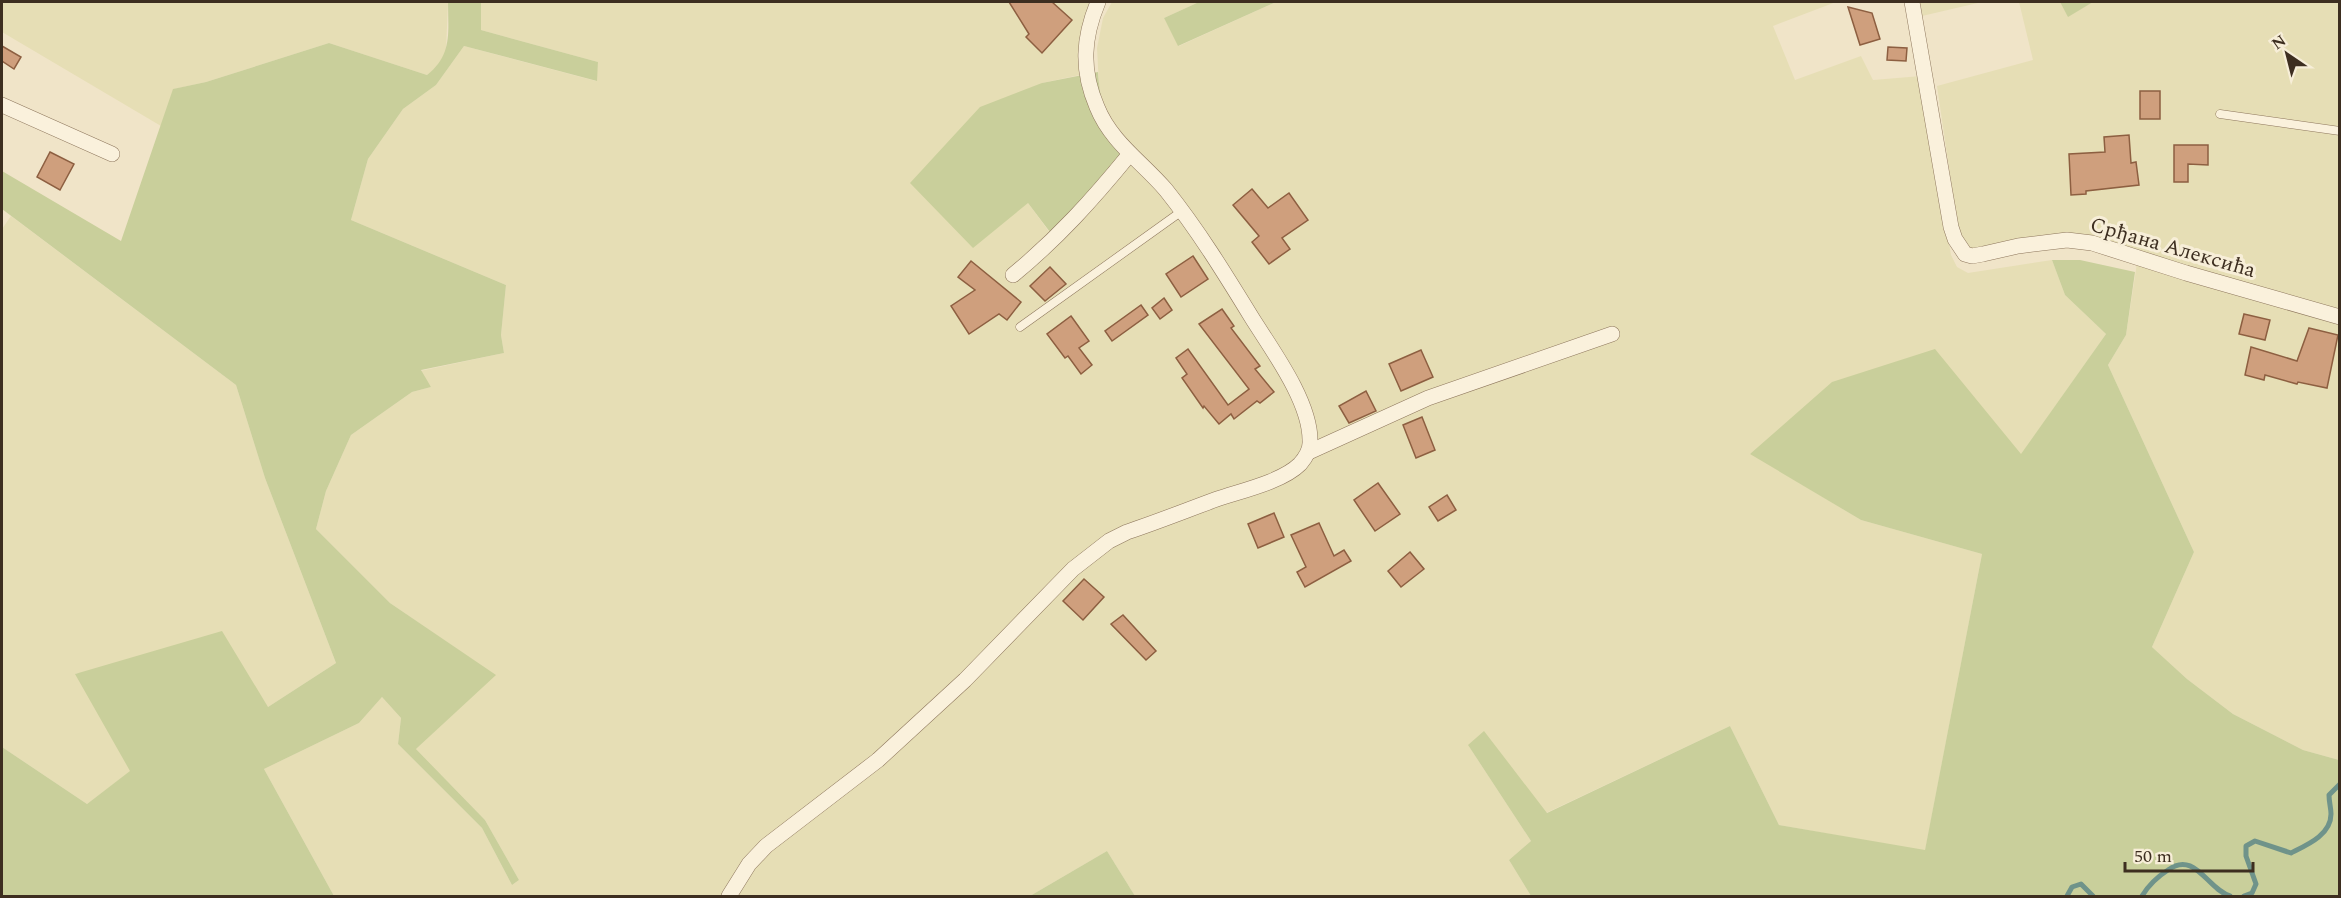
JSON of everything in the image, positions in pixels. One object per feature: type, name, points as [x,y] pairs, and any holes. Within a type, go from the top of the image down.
[{"type":"street","points":[[1098,2],[1084,56],[1096,106],[1104,122],[1129,155],[1165,189],[1182,211],[1286,372],[1298,396],[1308,426],[1309,452]]},
{"type":"street","name":"Срђана Алексића","points":[[1912,2],[1951,227],[1954,239],[1965,254],[1983,255],[2018,246],[2067,240],[2092,243],[2186,273],[2340,317]]},
{"type":"street","points":[[2,105],[112,154]]},
{"type":"street","points":[[1013,275],[1058,237],[1129,155]]},
{"type":"street","points":[[729,897],[749,864],[766,846],[878,760],[965,680],[1093,551],[1127,532],[1273,479],[1299,465],[1309,452],[1428,398],[1612,334]]},
{"type":"lane","points":[[2220,114],[2340,131]]},
{"type":"lane","points":[[1020,327],[1182,211]]},
{"type":"shaded area","points":[[2,2],[448,2],[446,51],[438,66],[427,75],[329,43],[206,82],[174,89],[161,126],[2,32]]},
{"type":"shaded area","points":[[481,2],[1099,2],[1084,74],[1042,83],[1028,203],[1058,244],[1105,113],[1099,85],[1097,48],[1103,18],[1112,2],[1199,2],[1164,18],[1179,46],[1276,2],[1836,2],[1773,26],[1795,80],[1861,56],[1873,80],[1921,76],[1951,255],[1957,267],[1968,273],[2052,260],[2065,295],[2106,334],[2021,455],[1750,453],[1861,520],[1982,554],[1925,851],[1779,825],[1730,726],[1546,813],[1468,745],[1531,841],[1509,860],[1531,896],[1135,896],[1107,851],[1030,896],[334,896],[264,769],[359,723],[382,697],[401,718],[398,744],[482,828],[512,885],[519,880],[485,820],[416,749],[495,675],[390,603],[316,529],[326,491],[351,435],[412,392],[431,387],[420,371],[504,353],[501,335],[506,285],[351,220],[368,159],[403,109],[436,85],[464,46],[596,81],[598,62],[481,30]]},
{"type":"shaded area","points":[[1919,2],[1982,2],[1922,16]]},
{"type":"shaded area","points":[[2019,2],[2060,2],[2068,16],[2093,2],[2339,2],[2339,760],[2303,750],[2233,714],[2187,679],[2152,647],[2194,552],[2108,365],[2126,335],[2137,263],[2081,245],[1966,256],[1958,229],[1937,86],[2033,60]]},
{"type":"shaded area","points":[[11,216],[236,385],[265,478],[336,663],[268,707],[76,673],[131,771],[87,804],[2,747],[2,229]]},
{"type":"green space","points":[[448,2],[481,2],[481,30],[598,62],[597,81],[464,46],[436,85],[403,109],[368,159],[351,220],[506,285],[501,335],[504,353],[421,370],[431,387],[412,392],[351,435],[326,491],[316,529],[390,603],[496,675],[416,749],[485,820],[519,880],[512,885],[482,828],[398,744],[401,718],[382,697],[359,723],[264,769],[334,896],[2,896],[2,747],[87,804],[130,771],[75,674],[222,631],[268,707],[336,663],[265,478],[236,385],[2,209],[2,171],[121,241],[173,89],[206,82],[329,43],[427,75],[445,51],[448,33]]},
{"type":"green space","points":[[1199,2],[1276,2],[1178,46],[1164,18]]},
{"type":"green space","points":[[2060,2],[2093,2],[2068,17]]},
{"type":"green space","points":[[1098,72],[1104,107],[1133,154],[1059,244],[1028,203],[973,248],[910,183],[980,107],[1042,83]]},
{"type":"green space","points":[[2052,260],[2080,260],[2135,272],[2126,335],[2108,365],[2194,552],[2152,647],[2187,679],[2233,714],[2303,750],[2339,760],[2339,896],[1531,896],[1509,860],[1531,841],[1468,745],[1484,731],[1547,813],[1730,726],[1779,825],[1925,850],[1982,554],[1861,520],[1750,454],[1832,382],[1935,349],[2021,454],[2106,334],[2065,295]]},
{"type":"green space","points":[[1107,851],[1135,896],[1030,896]]},
{"type":"building","points":[[1009,2],[1052,2],[1072,20],[1042,53],[1026,37],[1029,34]]},
{"type":"building","points":[[1848,7],[1872,13],[1880,39],[1860,45]]},
{"type":"building","points":[[2,46],[21,57],[14,69],[2,61]]},
{"type":"building","points":[[1888,47],[1907,48],[1906,61],[1887,60]]},
{"type":"building","points":[[2140,91],[2160,91],[2160,119],[2140,119]]},
{"type":"building","points":[[2129,135],[2131,163],[2136,162],[2139,185],[2071,195],[2069,154],[2105,152],[2104,137]]},
{"type":"building","points":[[2174,145],[2208,145],[2208,165],[2188,164],[2188,182],[2174,182]]},
{"type":"building","points":[[50,152],[74,164],[60,190],[37,177]]},
{"type":"building","points":[[1252,189],[1268,208],[1289,193],[1308,220],[1282,238],[1290,249],[1269,264],[1252,242],[1259,236],[1233,205]]},
{"type":"building","points":[[1193,256],[1208,279],[1181,297],[1166,274]]},
{"type":"building","points":[[971,261],[1021,302],[1007,320],[999,314],[969,334],[951,306],[975,290],[958,277]]},
{"type":"building","points":[[1050,267],[1066,284],[1045,301],[1030,286]]},
{"type":"building","points":[[1164,298],[1172,310],[1160,319],[1152,308]]},
{"type":"building","points":[[1141,305],[1148,315],[1112,341],[1105,331]]},
{"type":"building","points":[[1222,309],[1234,326],[1231,328],[1260,366],[1255,369],[1274,392],[1260,403],[1257,401],[1234,419],[1231,414],[1219,424],[1204,406],[1203,408],[1182,378],[1187,374],[1176,358],[1188,349],[1228,405],[1249,389],[1199,324]]},
{"type":"building","points":[[2244,314],[2270,320],[2265,340],[2239,334]]},
{"type":"building","points":[[1071,316],[1089,341],[1079,348],[1092,365],[1081,374],[1068,356],[1065,358],[1047,334]]},
{"type":"building","points":[[2309,328],[2338,335],[2327,388],[2298,382],[2297,384],[2265,375],[2264,380],[2245,375],[2251,347],[2297,361]]},
{"type":"building","points":[[1421,350],[1433,377],[1401,391],[1389,364]]},
{"type":"building","points":[[1366,391],[1376,411],[1349,423],[1339,406]]},
{"type":"building","points":[[1422,417],[1435,450],[1416,458],[1403,425]]},
{"type":"building","points":[[1378,483],[1400,514],[1375,531],[1354,500]]},
{"type":"building","points":[[1447,495],[1456,510],[1438,521],[1429,507]]},
{"type":"building","points":[[1274,513],[1284,537],[1258,548],[1248,524]]},
{"type":"building","points":[[1319,523],[1334,556],[1344,550],[1351,561],[1305,587],[1297,572],[1306,567],[1291,535]]},
{"type":"building","points":[[1410,552],[1424,569],[1401,587],[1388,571]]},
{"type":"building","points":[[1084,579],[1104,597],[1083,620],[1063,601]]},
{"type":"building","points":[[1123,615],[1156,651],[1146,660],[1111,624]]},
{"type":"waterway","points":[[2244,896],[2252,893],[2256,884],[2246,856],[2246,846],[2255,841],[2291,853],[2311,843],[2327,828],[2331,814],[2329,795],[2340,784]]},
{"type":"waterway","points":[[2142,896],[2150,885],[2177,865],[2193,868],[2230,896]]},
{"type":"waterway","points":[[2067,896],[2072,887],[2081,884],[2093,896]]}]
